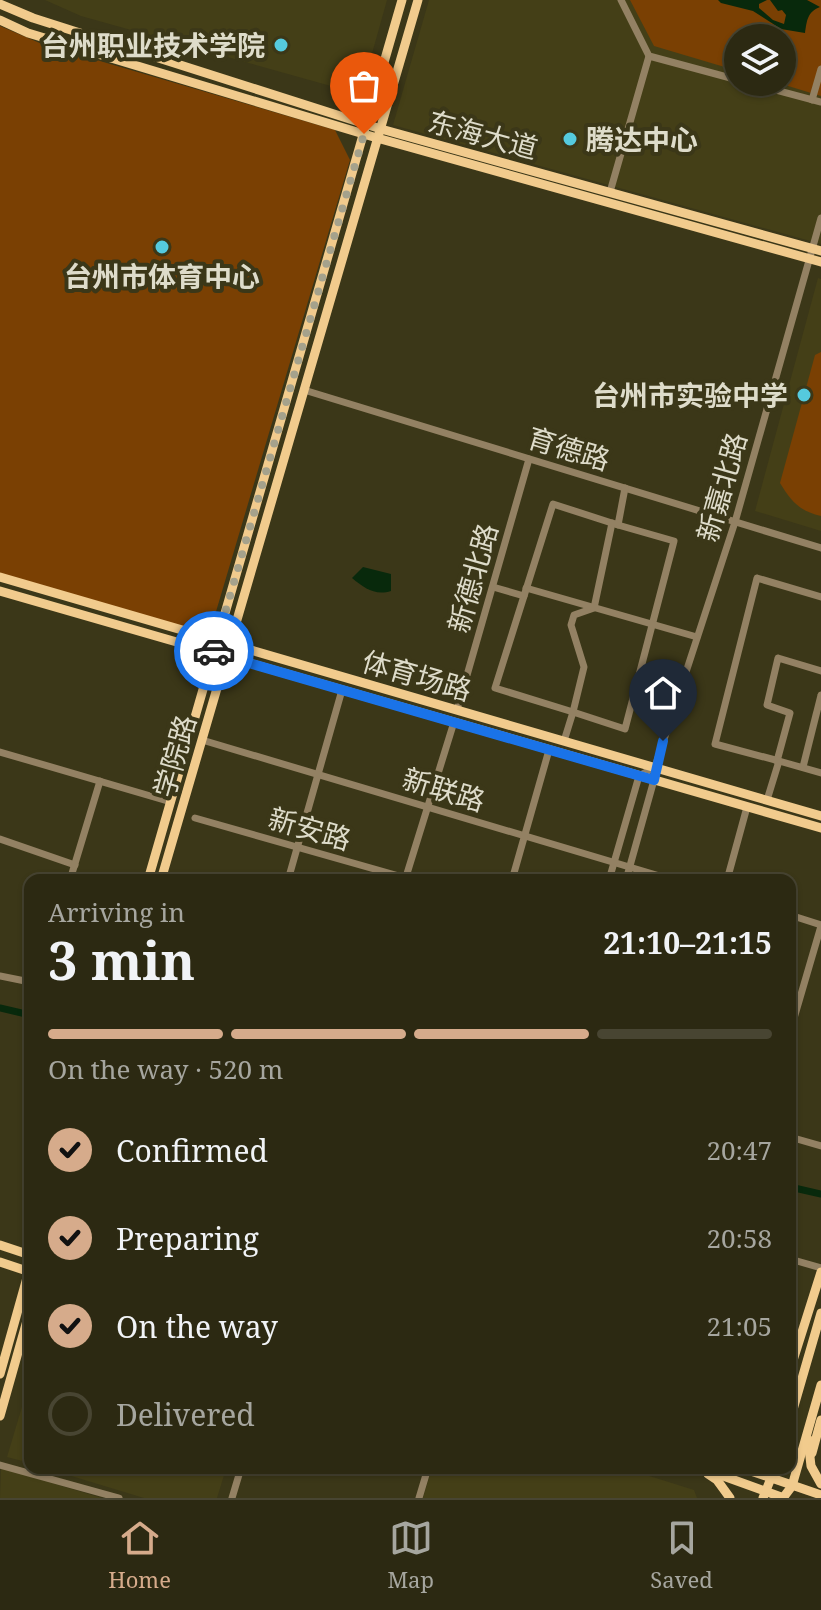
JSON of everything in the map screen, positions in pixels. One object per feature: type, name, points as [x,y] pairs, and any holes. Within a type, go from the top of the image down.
[{"type":"main road","name":"学院路","points":[[150,874],[402,0]]},
{"type":"main road","name":"学院路","points":[[163,874],[418,0]]},
{"type":"main road","name":"东海大道","points":[[0,4],[33,18],[379,134],[814,253]]},
{"type":"main road","name":"东海大道","points":[[0,20],[28,33],[365,129]]},
{"type":"main road","name":"东海大道","points":[[379,134],[610,192],[814,253],[821,262]]},
{"type":"main road","name":"体育场路","points":[[0,577],[821,816]]},
{"type":"main road","points":[[0,591],[821,828]]},
{"type":"main road","points":[[0,1245],[24,1253]]},
{"type":"main road","points":[[0,1262],[24,1268]]},
{"type":"main road","points":[[796,1351],[821,1270]]},
{"type":"main road","points":[[0,1374],[24,1291]]},
{"type":"main road","points":[[800,1338],[821,1314]]},
{"type":"main road","points":[[796,1399],[821,1314]]},
{"type":"main road","points":[[0,1416],[24,1331]]},
{"type":"main road","points":[[796,1471],[821,1385]]},
{"type":"main road","points":[[810,1460],[821,1420]]},
{"type":"main road","points":[[807,1431],[810,1460],[821,1484]]},
{"type":"main road","points":[[708,1474],[730,1498]]},
{"type":"main road","points":[[714,1474],[764,1495],[783,1498],[792,1486],[795,1474]]},
{"type":"main road","points":[[758,1474],[821,1495]]},
{"type":"main road","points":[[764,1495],[773,1474]]},
{"type":"street","points":[[610,192],[649,56],[621,0]]},
{"type":"street","points":[[649,56],[724,76]]},
{"type":"street","points":[[812,100],[821,69]]},
{"type":"street","points":[[796,96],[821,102]]},
{"type":"street","name":"新嘉北路","points":[[628,874],[655,767],[735,522],[814,253],[821,218]]},
{"type":"street","name":"育德路","points":[[304,390],[821,548]]},
{"type":"street","name":"新德北路","points":[[457,710],[529,459]]},
{"type":"street","points":[[594,608],[625,488]]},
{"type":"street","points":[[553,504],[674,541],[625,729],[495,688],[525,592],[553,504]]},
{"type":"street","points":[[821,597],[757,578],[715,744],[821,773]]},
{"type":"street","points":[[493,587],[594,608],[697,637]]},
{"type":"street","points":[[564,741],[584,667],[571,625],[574,615],[594,608]]},
{"type":"street","points":[[767,800],[790,713],[767,705],[778,658],[821,671]]},
{"type":"street","points":[[290,874],[342,690]]},
{"type":"street","points":[[803,767],[821,696]]},
{"type":"street","points":[[409,874],[454,722]]},
{"type":"street","name":"新联路","points":[[202,740],[653,874]]},
{"type":"street","points":[[514,874],[549,750]]},
{"type":"street","points":[[0,752],[171,802]]},
{"type":"street","points":[[611,874],[639,776],[655,767]]},
{"type":"street","points":[[72,874],[100,781]]},
{"type":"street","points":[[729,874],[747,807]]},
{"type":"street","name":"新安路","points":[[195,818],[391,874]]},
{"type":"street","points":[[0,839],[75,865]]},
{"type":"street","points":[[796,917],[821,926],[796,1012]]},
{"type":"street","points":[[0,976],[24,981]]},
{"type":"street","points":[[796,990],[802,992]]},
{"type":"street","points":[[796,1139],[821,1146]]},
{"type":"street","points":[[796,1261],[821,1270]]},
{"type":"street","points":[[0,1465],[24,1472]]},
{"type":"street","points":[[32,1474],[119,1498]]},
{"type":"street","points":[[232,1498],[239,1474]]},
{"type":"street","points":[[419,1498],[426,1474]]},
{"type":"shaded area","name":"台州职业技术学院","points":[[45,0],[387,0],[366,75],[338,88],[81,16]]},
{"type":"shaded area","points":[[429,0],[821,0],[821,244],[393,125]]},
{"type":"shaded area","points":[[630,0],[821,0],[821,96],[796,88],[796,24],[724,24],[724,67],[654,46]]},
{"type":"shaded area","points":[[718,0],[767,0],[759,4],[759,8],[773,20],[784,24],[773,24],[753,11]]},
{"type":"shaded area","points":[[770,0],[807,0],[820,7],[810,14],[805,33],[796,32],[796,24],[784,24],[786,15],[782,10],[778,11]]},
{"type":"shaded area","name":"台州市体育中心","points":[[0,26],[42,44],[335,130],[350,160],[215,615],[186,635],[0,580]]},
{"type":"shaded area","name":"台州市实验中学","points":[[818,278],[821,279],[821,531],[755,511]]},
{"type":"shaded area","points":[[821,352],[821,516],[796,504],[780,483],[815,355]]},
{"type":"shaded area","points":[[363,567],[391,574],[391,591],[370,590],[352,578]]},
{"type":"shaded area","points":[[24,1400],[24,1461],[7,1457]]},
{"type":"shaded area","points":[[1,1468],[102,1498],[0,1498]]},
{"type":"shaded area","points":[[65,1474],[224,1474],[217,1498],[144,1498]]},
{"type":"shaded area","points":[[430,1474],[643,1474],[694,1490],[697,1498],[423,1498]]},
{"type":"waterway","points":[[0,1008],[24,1014]]},
{"type":"waterway","points":[[796,1188],[821,1194]]},
{"type":"way so far","points":[[214,651],[364,134]]},
{"type":"place","name":"台州职业技术学院","points":[[281,45]]},
{"type":"place","name":"腾达中心","points":[[570,139]]},
{"type":"place","name":"台州市体育中心","points":[[162,247]]},
{"type":"place","name":"台州市实验中学","points":[[804,395]]},
{"type":"route","points":[[214,651],[654,780],[663,741]]}]
